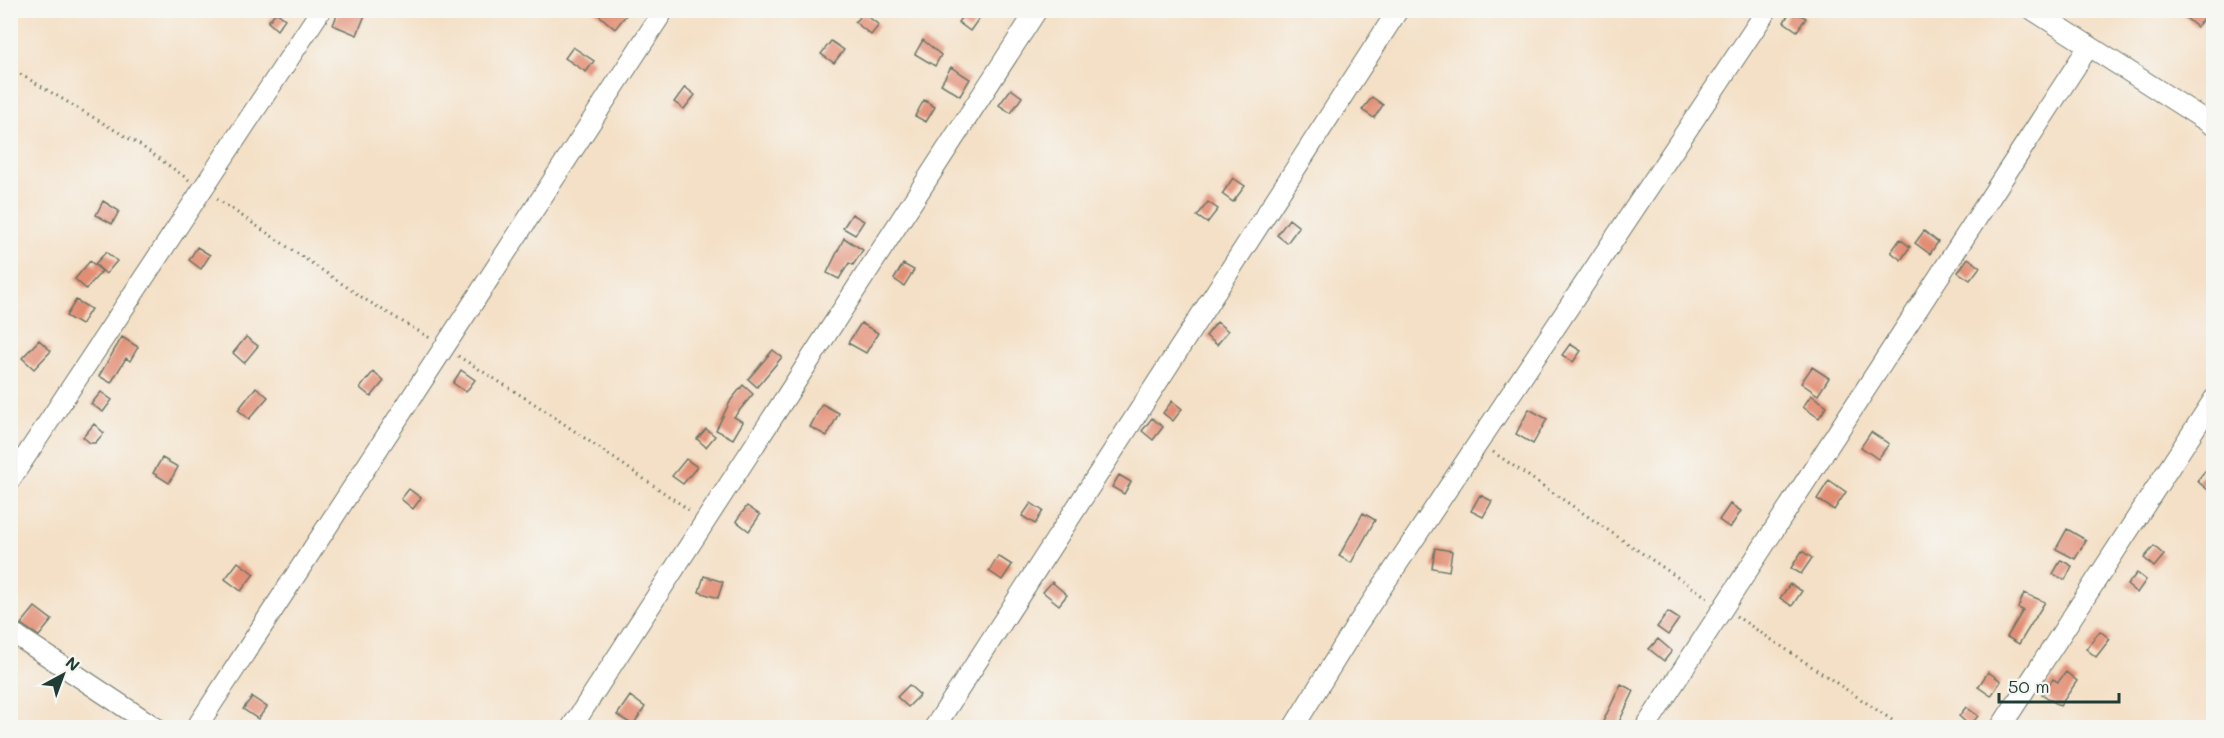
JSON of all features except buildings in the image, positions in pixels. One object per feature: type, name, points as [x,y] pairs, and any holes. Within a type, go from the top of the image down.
[{"type":"street","points":[[10,480],[321,10]]},
{"type":"street","points":[[196,728],[664,10]]},
{"type":"street","points":[[571,728],[1036,10]]},
{"type":"street","points":[[934,728],[1398,10]]},
{"type":"street","points":[[1293,728],[1356,626],[1767,10]]},
{"type":"street","points":[[2033,10],[2214,126]]},
{"type":"street","points":[[1645,728],[2090,46]]},
{"type":"street","points":[[2000,728],[2214,399]]},
{"type":"street","points":[[10,631],[156,728]]},
{"type":"path","points":[[10,68],[140,145],[366,300],[538,406],[706,521]]},
{"type":"path","points":[[1479,442],[1904,728]]}]
